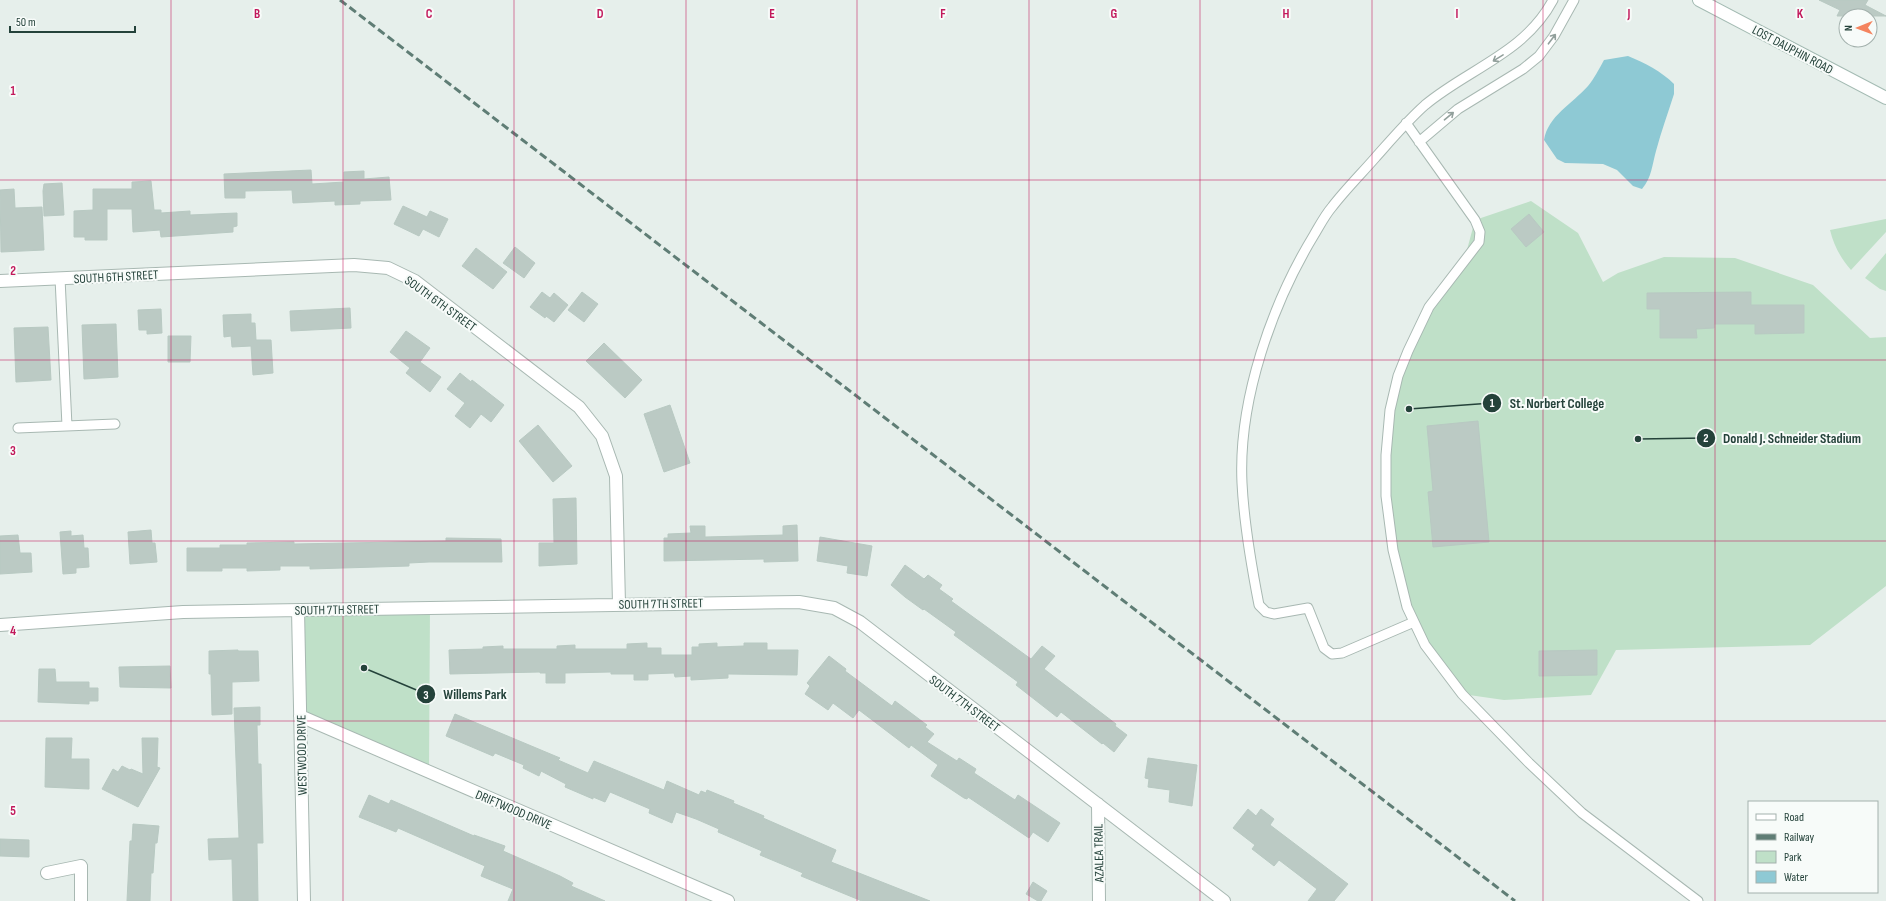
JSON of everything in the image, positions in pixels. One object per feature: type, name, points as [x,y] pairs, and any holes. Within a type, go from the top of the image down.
[{"type":"street","name":"LOST DAUPHIN ROAD","points":[[1699,0],[1886,98]]},
{"type":"street","name":"SOUTH 6TH STREET","points":[[0,281],[354,265],[388,268],[415,282],[579,406],[602,436],[616,476],[619,604]]},
{"type":"street","name":"SOUTH 7TH STREET","points":[[0,625],[183,612],[799,602],[834,608],[860,622],[1224,901]]},
{"type":"street","name":"WESTWOOD DRIVE","points":[[298,610],[304,901]]},
{"type":"street","name":"DRIFTWOOD DRIVE","points":[[300,716],[728,901]]},
{"type":"street","name":"AZALEA TRAIL","points":[[1098,804],[1099,901]]},
{"type":"street","points":[[47,873],[81,866],[81,901]]},
{"type":"lane","points":[[1414,622],[1342,653],[1332,654],[1324,648],[1308,608],[1274,614],[1266,612],[1259,605],[1246,538],[1242,482],[1244,434],[1251,390],[1278,304],[1302,255],[1331,208],[1406,123],[1442,93],[1507,52],[1530,33],[1553,0]]},
{"type":"lane","points":[[1419,142],[1458,108],[1523,69],[1539,56],[1554,36],[1574,0]]},
{"type":"lane","points":[[1406,123],[1475,220],[1480,232],[1479,242],[1429,306],[1398,376],[1390,410],[1386,456],[1386,496],[1393,550],[1407,607],[1425,645],[1462,694],[1529,764],[1582,813],[1698,901]]},
{"type":"lane","points":[[60,278],[67,426]]},
{"type":"lane","points":[[18,428],[115,424]]},
{"type":"green space","points":[[1531,201],[1578,233],[1603,282],[1618,273],[1664,257],[1735,258],[1813,285],[1870,338],[1886,337],[1886,586],[1810,645],[1616,650],[1591,695],[1504,700],[1462,694],[1425,645],[1396,563],[1386,482],[1393,397],[1418,329],[1464,261],[1475,220]]},
{"type":"green space","points":[[1886,219],[1886,232],[1851,270],[1838,251],[1830,230]]},
{"type":"green space","points":[[1886,253],[1886,291],[1880,289],[1865,278]]},
{"type":"green space","points":[[430,607],[429,772],[300,716],[298,610]]},
{"type":"water","points":[[1628,56],[1664,75],[1674,84],[1674,94],[1651,171],[1648,180],[1642,189],[1633,186],[1617,170],[1603,164],[1565,163],[1557,159],[1544,140],[1546,132],[1555,117],[1582,93],[1604,60]]},
{"type":"building","points":[[1819,0],[1868,0],[1865,5],[1871,8],[1838,8]]},
{"type":"building","points":[[1878,12],[1886,16],[1878,16]]},
{"type":"building","points":[[311,170],[312,184],[344,182],[344,172],[364,171],[364,179],[389,177],[391,200],[360,201],[360,204],[335,205],[335,201],[293,203],[292,190],[245,191],[245,198],[225,198],[224,174]]},
{"type":"building","points":[[151,181],[154,210],[161,210],[161,213],[190,211],[190,215],[237,213],[237,226],[233,227],[233,232],[161,237],[160,230],[133,232],[132,209],[107,209],[107,240],[85,240],[85,237],[74,237],[74,211],[93,210],[93,189],[132,189],[132,182]]},
{"type":"building","points":[[62,183],[64,215],[44,216],[44,184]]},
{"type":"building","points":[[14,189],[15,208],[42,207],[44,250],[1,252],[0,190]]},
{"type":"building","points":[[403,206],[427,217],[430,211],[448,219],[439,237],[423,229],[419,236],[394,224]]},
{"type":"building","points":[[1529,214],[1544,232],[1526,247],[1511,229]]},
{"type":"building","points":[[515,247],[535,263],[524,278],[503,263]]},
{"type":"building","points":[[476,248],[507,272],[493,289],[462,266]]},
{"type":"building","points":[[542,292],[550,298],[554,293],[568,305],[554,322],[546,316],[545,318],[530,307]]},
{"type":"building","points":[[582,292],[598,304],[584,322],[568,310]]},
{"type":"building","points":[[1751,292],[1751,305],[1804,305],[1804,333],[1755,334],[1755,324],[1714,324],[1714,328],[1696,329],[1697,338],[1660,338],[1660,309],[1647,309],[1647,293]]},
{"type":"building","points":[[350,308],[351,328],[291,331],[290,311]]},
{"type":"building","points":[[161,309],[162,333],[147,334],[147,330],[139,330],[138,310]]},
{"type":"building","points":[[251,314],[251,323],[255,323],[256,340],[271,340],[273,373],[253,375],[251,346],[232,347],[231,336],[224,337],[223,315]]},
{"type":"building","points":[[116,324],[118,377],[84,379],[82,325]]},
{"type":"building","points":[[48,327],[51,380],[16,382],[14,328]]},
{"type":"building","points":[[406,331],[430,348],[420,362],[441,377],[430,392],[406,373],[410,368],[390,352]]},
{"type":"building","points":[[168,336],[191,336],[190,362],[168,362]]},
{"type":"building","points":[[604,343],[642,380],[625,398],[586,361]]},
{"type":"building","points":[[460,373],[471,382],[472,380],[504,405],[491,422],[481,414],[470,428],[455,416],[465,403],[447,389]]},
{"type":"building","points":[[670,405],[690,463],[664,472],[644,414]]},
{"type":"building","points":[[1478,421],[1489,542],[1433,547],[1428,492],[1433,491],[1427,426]]},
{"type":"building","points":[[538,425],[572,466],[553,482],[519,441]]},
{"type":"building","points":[[576,498],[577,564],[539,566],[539,543],[554,543],[553,499]]},
{"type":"building","points":[[797,525],[798,561],[764,562],[764,559],[664,561],[664,538],[668,538],[668,534],[691,533],[690,526],[705,526],[705,537],[783,535],[783,526]]},
{"type":"building","points":[[151,530],[152,543],[155,543],[157,562],[130,564],[128,532]]},
{"type":"building","points":[[71,531],[71,536],[83,535],[84,548],[88,548],[89,567],[76,568],[76,573],[63,574],[60,532]]},
{"type":"building","points":[[18,535],[20,553],[31,553],[32,572],[0,574],[0,536]]},
{"type":"building","points":[[820,537],[872,546],[867,576],[847,573],[848,566],[817,561]]},
{"type":"building","points":[[446,538],[501,539],[502,562],[429,562],[409,563],[409,566],[310,569],[310,566],[280,566],[280,570],[247,571],[247,568],[222,568],[222,571],[187,571],[187,548],[220,548],[220,545],[247,545],[247,543],[294,542],[294,544],[446,541]]},
{"type":"building","points":[[905,565],[924,579],[928,575],[942,585],[939,589],[953,599],[951,601],[1031,659],[1042,646],[1055,656],[1044,669],[1116,724],[1115,726],[1127,735],[1114,752],[1061,712],[1057,717],[1016,685],[1018,682],[954,635],[956,632],[905,597],[891,585]]},
{"type":"building","points":[[647,643],[647,648],[661,648],[661,655],[692,655],[692,647],[699,647],[699,644],[717,643],[717,647],[744,646],[744,643],[767,643],[767,650],[798,650],[797,675],[728,674],[728,678],[691,680],[691,676],[675,677],[674,673],[648,674],[648,680],[634,680],[634,674],[611,674],[611,672],[565,673],[565,683],[546,683],[546,673],[540,672],[450,674],[449,650],[483,649],[483,647],[503,646],[503,649],[557,649],[557,646],[575,645],[575,649],[627,649],[627,644]]},
{"type":"building","points":[[1597,650],[1597,675],[1539,676],[1539,651]]},
{"type":"building","points":[[209,651],[258,651],[259,681],[232,682],[232,714],[212,715]]},
{"type":"building","points":[[829,656],[846,669],[845,671],[892,706],[895,701],[927,725],[925,727],[934,734],[927,742],[957,761],[959,758],[976,769],[974,773],[1015,800],[1018,795],[1060,823],[1048,842],[1033,832],[1029,838],[968,797],[967,799],[964,798],[931,776],[938,765],[911,745],[909,748],[859,710],[853,718],[833,703],[828,710],[805,694],[810,686],[807,683]]},
{"type":"building","points":[[170,666],[171,688],[120,687],[119,667]]},
{"type":"building","points":[[39,669],[55,669],[56,682],[89,682],[89,688],[98,688],[98,701],[89,701],[89,704],[38,702]]},
{"type":"building","points":[[260,707],[260,725],[257,725],[258,764],[261,764],[263,843],[257,843],[258,901],[233,901],[232,859],[209,860],[208,839],[239,838],[234,708]]},
{"type":"building","points":[[455,714],[560,758],[558,760],[588,773],[594,761],[664,790],[667,781],[699,795],[701,791],[706,793],[707,790],[764,816],[763,818],[836,850],[831,862],[930,901],[862,901],[801,876],[803,873],[760,855],[762,851],[718,832],[719,829],[696,819],[676,812],[672,823],[649,813],[650,809],[610,792],[605,802],[593,797],[593,799],[565,787],[566,784],[541,771],[539,776],[523,768],[524,765],[495,753],[493,756],[446,736]]},
{"type":"building","points":[[46,738],[72,738],[71,759],[89,759],[89,789],[45,787]]},
{"type":"building","points":[[142,738],[158,738],[157,767],[160,768],[138,807],[102,789],[113,769],[118,772],[122,766],[143,774]]},
{"type":"building","points":[[1148,758],[1197,765],[1192,806],[1169,802],[1170,790],[1148,787],[1149,779],[1145,778]]},
{"type":"building","points":[[369,795],[389,804],[391,800],[474,836],[505,846],[503,851],[560,876],[573,883],[571,886],[605,901],[508,901],[513,889],[481,876],[485,866],[398,828],[396,832],[359,817]]},
{"type":"building","points":[[1248,809],[1256,816],[1261,809],[1274,819],[1270,825],[1348,884],[1334,901],[1308,901],[1317,889],[1279,860],[1274,866],[1252,849],[1255,845],[1233,828]]},
{"type":"building","points":[[133,824],[159,826],[157,843],[155,843],[153,873],[151,873],[150,901],[127,901],[130,841],[132,841]]},
{"type":"building","points":[[0,839],[29,840],[29,857],[0,856]]},
{"type":"building","points":[[1033,882],[1047,891],[1041,901],[1038,901],[1026,894]]},
{"type":"railway","points":[[340,0],[1515,901]]},
{"type":"place","name":"St. Norbert College","points":[[1409,409]]},
{"type":"place","name":"Donald J. Schneider Stadium","points":[[1638,439]]},
{"type":"place","name":"Willems Park","points":[[364,668]]}]
